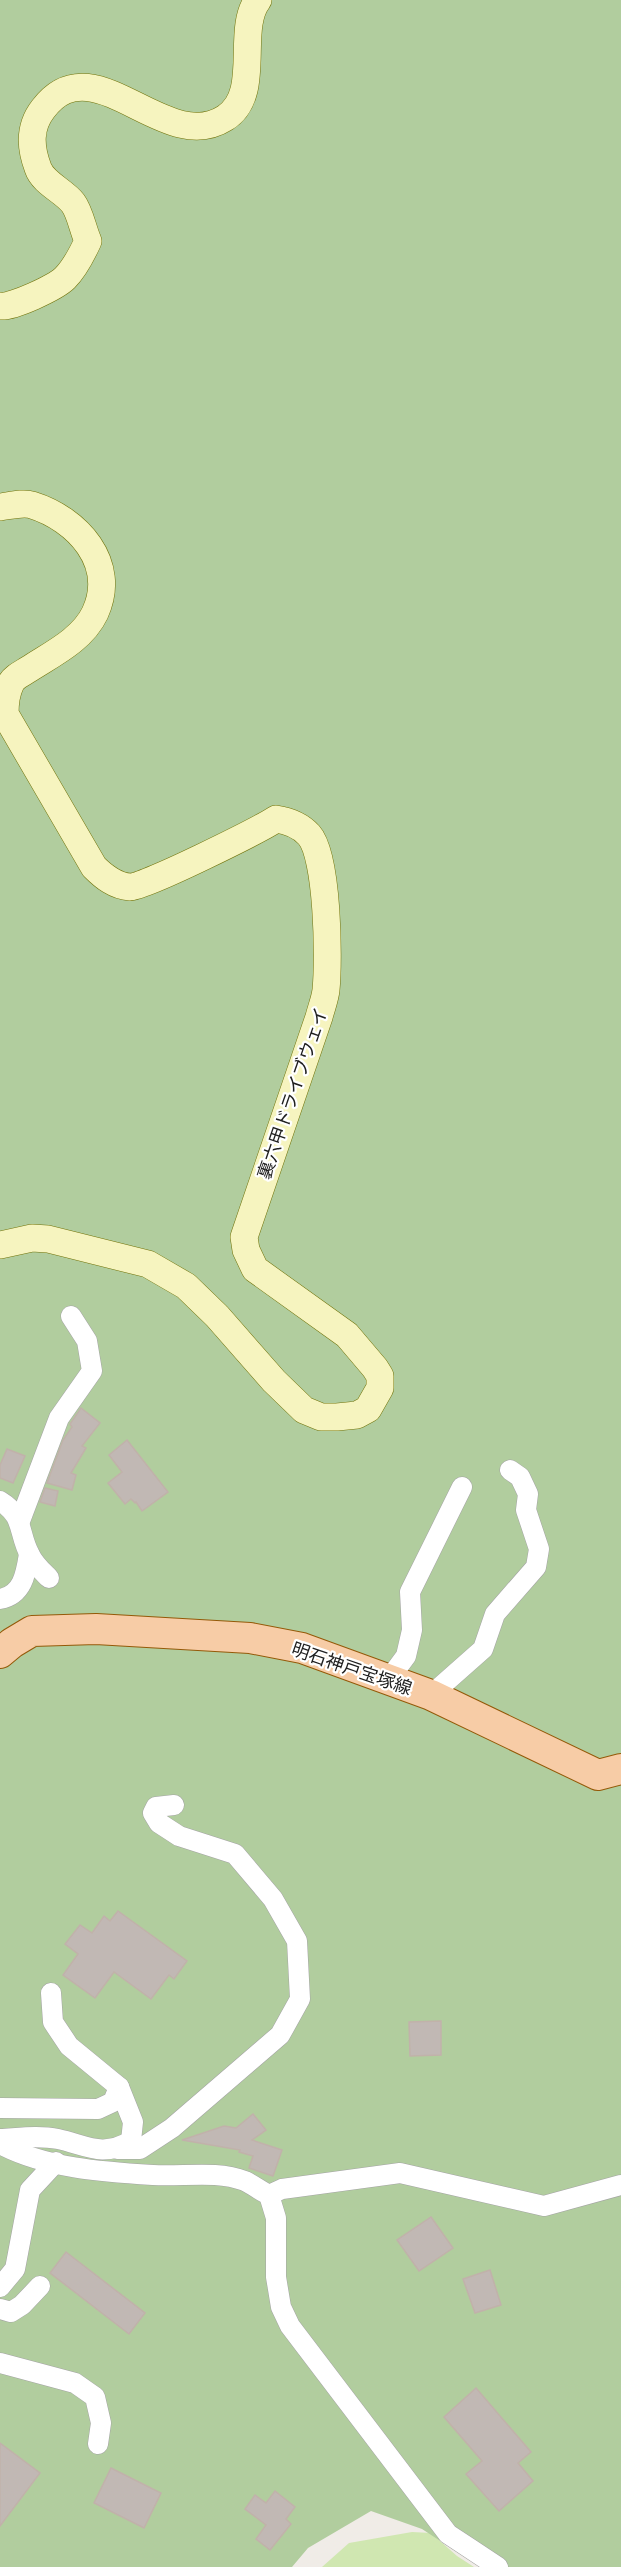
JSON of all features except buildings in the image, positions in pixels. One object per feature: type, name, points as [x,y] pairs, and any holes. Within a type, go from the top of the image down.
[{"type":"main road","name":"明石神戸宝塚線","points":[[0,1653],[32,1631],[96,1629],[250,1638],[302,1648],[431,1695],[598,1775],[621,1769]]},
{"type":"street","points":[[0,306],[4,307],[25,300],[64,279],[81,256],[88,241],[75,204],[39,172],[34,157],[31,138],[35,120],[50,100],[61,91],[72,87],[84,87],[110,92],[167,121],[194,128],[208,126],[226,118],[238,104],[242,94],[248,59],[249,23],[258,0]]},
{"type":"street","name":"裏六甲ドライブウェイ","points":[[0,507],[30,504],[72,525],[92,548],[100,574],[100,592],[94,614],[74,639],[12,681],[6,699],[5,714],[94,867],[107,879],[131,887],[205,855],[276,819],[292,822],[310,835],[319,856],[326,905],[326,991],[244,1237],[246,1250],[255,1269],[347,1335],[364,1353],[380,1376],[380,1388],[368,1408],[357,1415],[321,1417],[304,1410],[274,1381],[217,1316],[186,1286],[148,1264],[48,1239],[32,1238],[0,1245]]},
{"type":"street","points":[[20,1521],[59,1418],[92,1371],[87,1341],[71,1316]]},
{"type":"street","points":[[431,1695],[483,1649],[495,1614],[536,1567],[539,1550],[526,1510],[528,1494],[520,1477],[510,1470]]},
{"type":"street","points":[[389,1679],[406,1656],[412,1630],[410,1592],[462,1487]]},
{"type":"street","points":[[0,1501],[7,1505],[20,1521],[29,1554],[49,1578]]},
{"type":"street","points":[[0,1599],[13,1594],[22,1583],[29,1554]]},
{"type":"street","points":[[0,2139],[57,2139],[88,2149],[140,2149],[172,2128],[280,2035],[300,1998],[297,1941],[273,1899],[234,1854],[179,1836],[159,1822],[153,1813],[156,1807],[174,1805]]},
{"type":"street","points":[[51,1993],[53,2022],[69,2046],[119,2087],[133,2122],[130,2141],[117,2149]]},
{"type":"street","points":[[0,2108],[98,2109],[113,2102],[119,2087]]},
{"type":"street","points":[[6,2152],[82,2169],[154,2175],[206,2175],[244,2181],[269,2195],[276,2218],[276,2277],[281,2307],[290,2326],[448,2534],[498,2567]]},
{"type":"street","points":[[0,2287],[15,2269],[30,2190],[56,2162]]},
{"type":"street","points":[[269,2195],[282,2189],[399,2173],[544,2206],[621,2185]]},
{"type":"street","points":[[0,2309],[11,2312],[40,2286]]},
{"type":"street","points":[[0,2363],[75,2383],[95,2397],[102,2423],[98,2444]]},
{"type":"green space","points":[[0,0],[621,0],[621,2567],[480,2567],[422,2529],[371,2511],[308,2548],[292,2567],[0,2567]]},
{"type":"green space","points":[[412,2532],[431,2533],[457,2556],[474,2567],[322,2567],[349,2543]]}]
